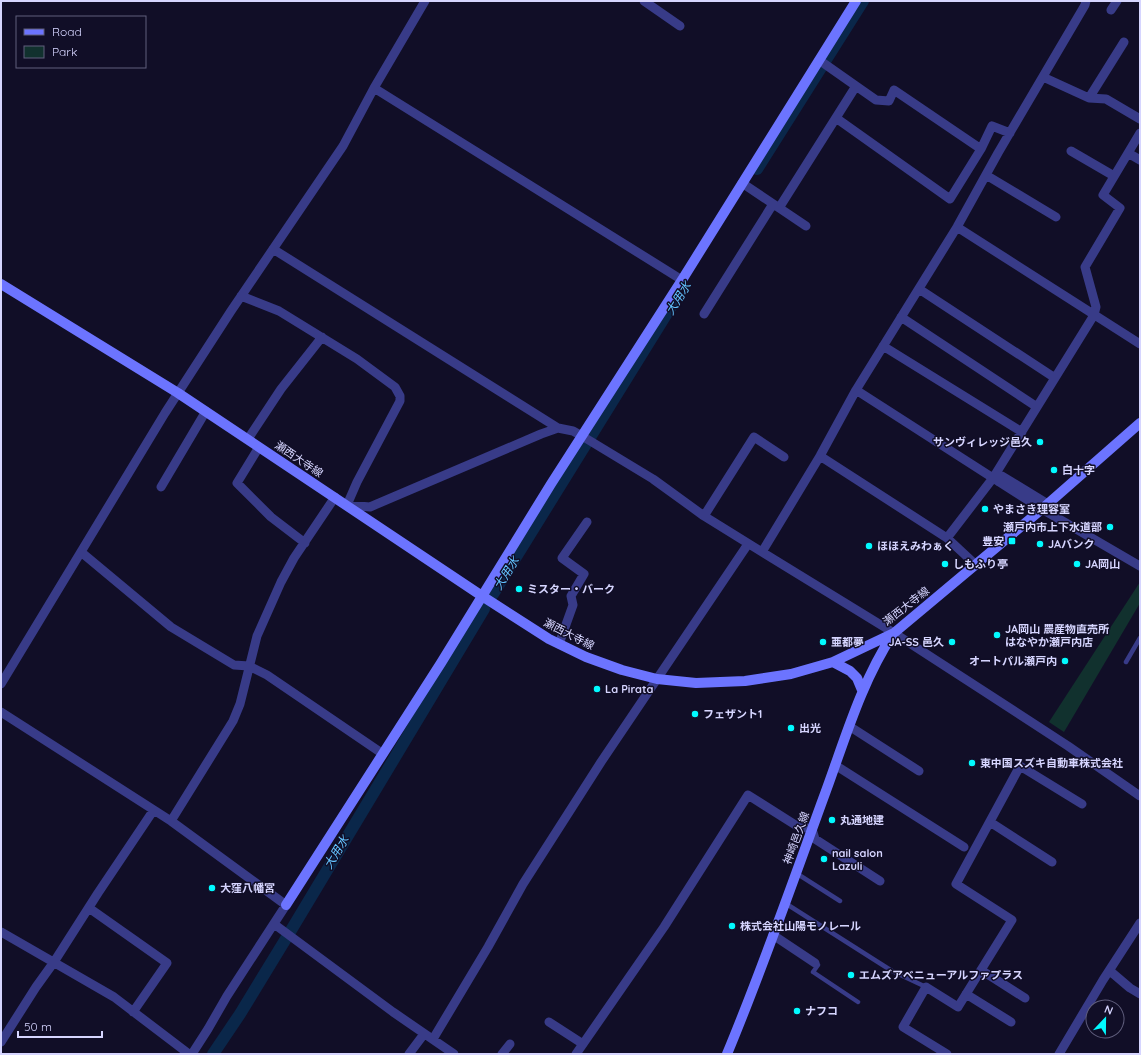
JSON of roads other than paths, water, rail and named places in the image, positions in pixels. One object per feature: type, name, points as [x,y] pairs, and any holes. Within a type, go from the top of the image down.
[{"type":"main road","points":[[286,905],[441,663],[582,436],[745,185],[856,1]]},
{"type":"main road","name":"瀬西大寺線","points":[[1,284],[206,411],[482,596],[549,638],[586,657],[622,670],[657,679],[696,683],[745,681],[791,674],[833,662],[894,633],[1045,507],[1140,423]]},
{"type":"main road","name":"神崎邑久線","points":[[727,1054],[785,903],[862,690],[894,633]]},
{"type":"main road","points":[[860,649],[874,652],[877,661]]},
{"type":"main road","points":[[833,662],[850,671],[857,678],[862,690]]},
{"type":"street","points":[[1,684],[165,413],[241,296],[343,146],[374,88],[425,1]]},
{"type":"street","points":[[644,1],[680,26]]},
{"type":"street","points":[[762,552],[820,456],[856,390],[957,227],[1086,1]]},
{"type":"street","points":[[1111,10],[1117,1]]},
{"type":"street","points":[[1089,98],[1124,42]]},
{"type":"street","points":[[820,61],[876,100],[889,101],[894,90],[981,149]]},
{"type":"street","points":[[1043,77],[1089,98],[1106,99],[1140,119]]},
{"type":"street","points":[[704,314],[856,86]]},
{"type":"street","points":[[374,88],[682,280]]},
{"type":"street","points":[[836,118],[950,198],[981,149],[992,126],[1010,133]]},
{"type":"street","points":[[947,538],[996,480],[1022,432],[1094,315],[1096,307],[1085,267],[1120,208],[1103,196],[1140,133]]},
{"type":"street","points":[[1071,151],[1114,176]]},
{"type":"street","points":[[1128,153],[1140,160]]},
{"type":"street","points":[[986,175],[1056,217]]},
{"type":"street","points":[[745,185],[806,226]]},
{"type":"street","points":[[957,227],[1140,344]]},
{"type":"street","points":[[273,249],[558,428],[573,431],[653,479],[704,516],[894,633],[1068,746],[1140,796]]},
{"type":"street","points":[[919,289],[1055,378]]},
{"type":"street","points":[[241,296],[279,311],[357,359],[395,387],[400,396],[400,401],[356,482],[347,506],[370,507],[558,428]]},
{"type":"street","points":[[901,317],[1037,407]]},
{"type":"street","points":[[248,439],[281,389],[322,337]]},
{"type":"street","points":[[883,346],[1022,432]]},
{"type":"street","points":[[856,390],[996,480]]},
{"type":"street","points":[[161,487],[206,411]]},
{"type":"street","points":[[704,516],[754,437],[784,457]]},
{"type":"street","points":[[259,447],[236,483],[271,517],[304,543]]},
{"type":"street","points":[[820,456],[947,538],[976,565]]},
{"type":"street","points":[[996,480],[1002,476],[1045,507],[1140,566]]},
{"type":"street","points":[[171,821],[233,721],[240,704],[257,636],[281,582],[304,543],[335,497]]},
{"type":"street","points":[[559,644],[573,605],[571,596],[584,574],[562,558],[587,522]]},
{"type":"street","points":[[433,1039],[488,947],[522,884],[601,762],[748,544]]},
{"type":"street","points":[[81,552],[171,627],[234,665],[249,666],[266,674],[383,754]]},
{"type":"street","points":[[1,712],[153,811],[171,821],[286,905],[227,996],[208,1029],[190,1054],[114,997],[1,932]]},
{"type":"street","points":[[849,726],[919,771]]},
{"type":"street","points":[[836,765],[964,847]]},
{"type":"street","points":[[947,1054],[903,1027],[926,987],[958,1006],[1012,920],[956,884],[1020,766],[1082,804]]},
{"type":"street","points":[[576,1054],[664,927],[748,795],[797,826],[812,830],[815,839],[880,881]]},
{"type":"street","points":[[1,1042],[153,811]]},
{"type":"street","points":[[990,822],[1052,862]]},
{"type":"street","points":[[89,908],[167,964],[134,1012]]},
{"type":"street","points":[[274,924],[424,1034],[433,1039],[441,1051],[454,1054]]},
{"type":"street","points":[[1059,1054],[1140,924]]},
{"type":"street","points":[[773,935],[815,962]]},
{"type":"street","points":[[981,970],[1025,998]]},
{"type":"street","points":[[1110,970],[1130,988],[1140,994]]},
{"type":"street","points":[[966,994],[1011,1022]]},
{"type":"street","points":[[549,1022],[583,1044]]},
{"type":"street","points":[[408,1054],[424,1034]]},
{"type":"street","points":[[502,1054],[510,1044]]},
{"type":"lane","points":[[1126,662],[1140,638]]},
{"type":"lane","points":[[796,873],[840,901]]},
{"type":"lane","points":[[785,903],[892,971],[926,987]]},
{"type":"lane","points":[[815,962],[818,965],[813,972],[858,1002]]},
{"type":"waterway","name":"大用水","points":[[757,169],[863,1]]},
{"type":"waterway","name":"大用水","points":[[493,594],[672,305]]},
{"type":"waterway","name":"大用水","points":[[213,1054],[240,1014],[290,932],[484,609]]},
{"type":"place","name":"サンヴィレッジ邑久","points":[[1040,442]]},
{"type":"place","name":"白十字","points":[[1054,470]]},
{"type":"place","name":"やまさき理容室","points":[[985,509]]},
{"type":"place","name":"瀬戸内市上下水道部","points":[[1110,527]]},
{"type":"place","name":"豊安","points":[[1012,541]]},
{"type":"place","name":"JAバンク","points":[[1040,544]]},
{"type":"place","name":"ほほえみわぁく","points":[[869,546]]},
{"type":"place","name":"しもふり亭","points":[[945,564]]},
{"type":"place","name":"JA岡山","points":[[1077,564]]},
{"type":"place","name":"ミスター・バーク","points":[[519,589]]},
{"type":"place","name":"JA岡山 農産物直売所 はなやか瀬戸内店","points":[[997,635]]},
{"type":"place","name":"亜都夢","points":[[823,642]]},
{"type":"place","name":"JA-SS 邑久","points":[[952,642]]},
{"type":"place","name":"オートパル瀬戸内","points":[[1065,661]]},
{"type":"place","name":"La Pirata","points":[[597,689]]},
{"type":"place","name":"フェザント1","points":[[695,714]]},
{"type":"place","name":"出光","points":[[791,728]]},
{"type":"place","name":"東中国スズキ自動車株式会社","points":[[972,763]]},
{"type":"place","name":"丸通地建","points":[[832,820]]},
{"type":"place","name":"nail salon Lazuli","points":[[824,859]]},
{"type":"place","name":"大窪八幡宮","points":[[212,888]]},
{"type":"place","name":"株式会社山陽モノレール","points":[[732,926]]},
{"type":"place","name":"エムズアベニューアルファプラス","points":[[851,975]]},
{"type":"place","name":"ナフコ","points":[[797,1011]]}]
